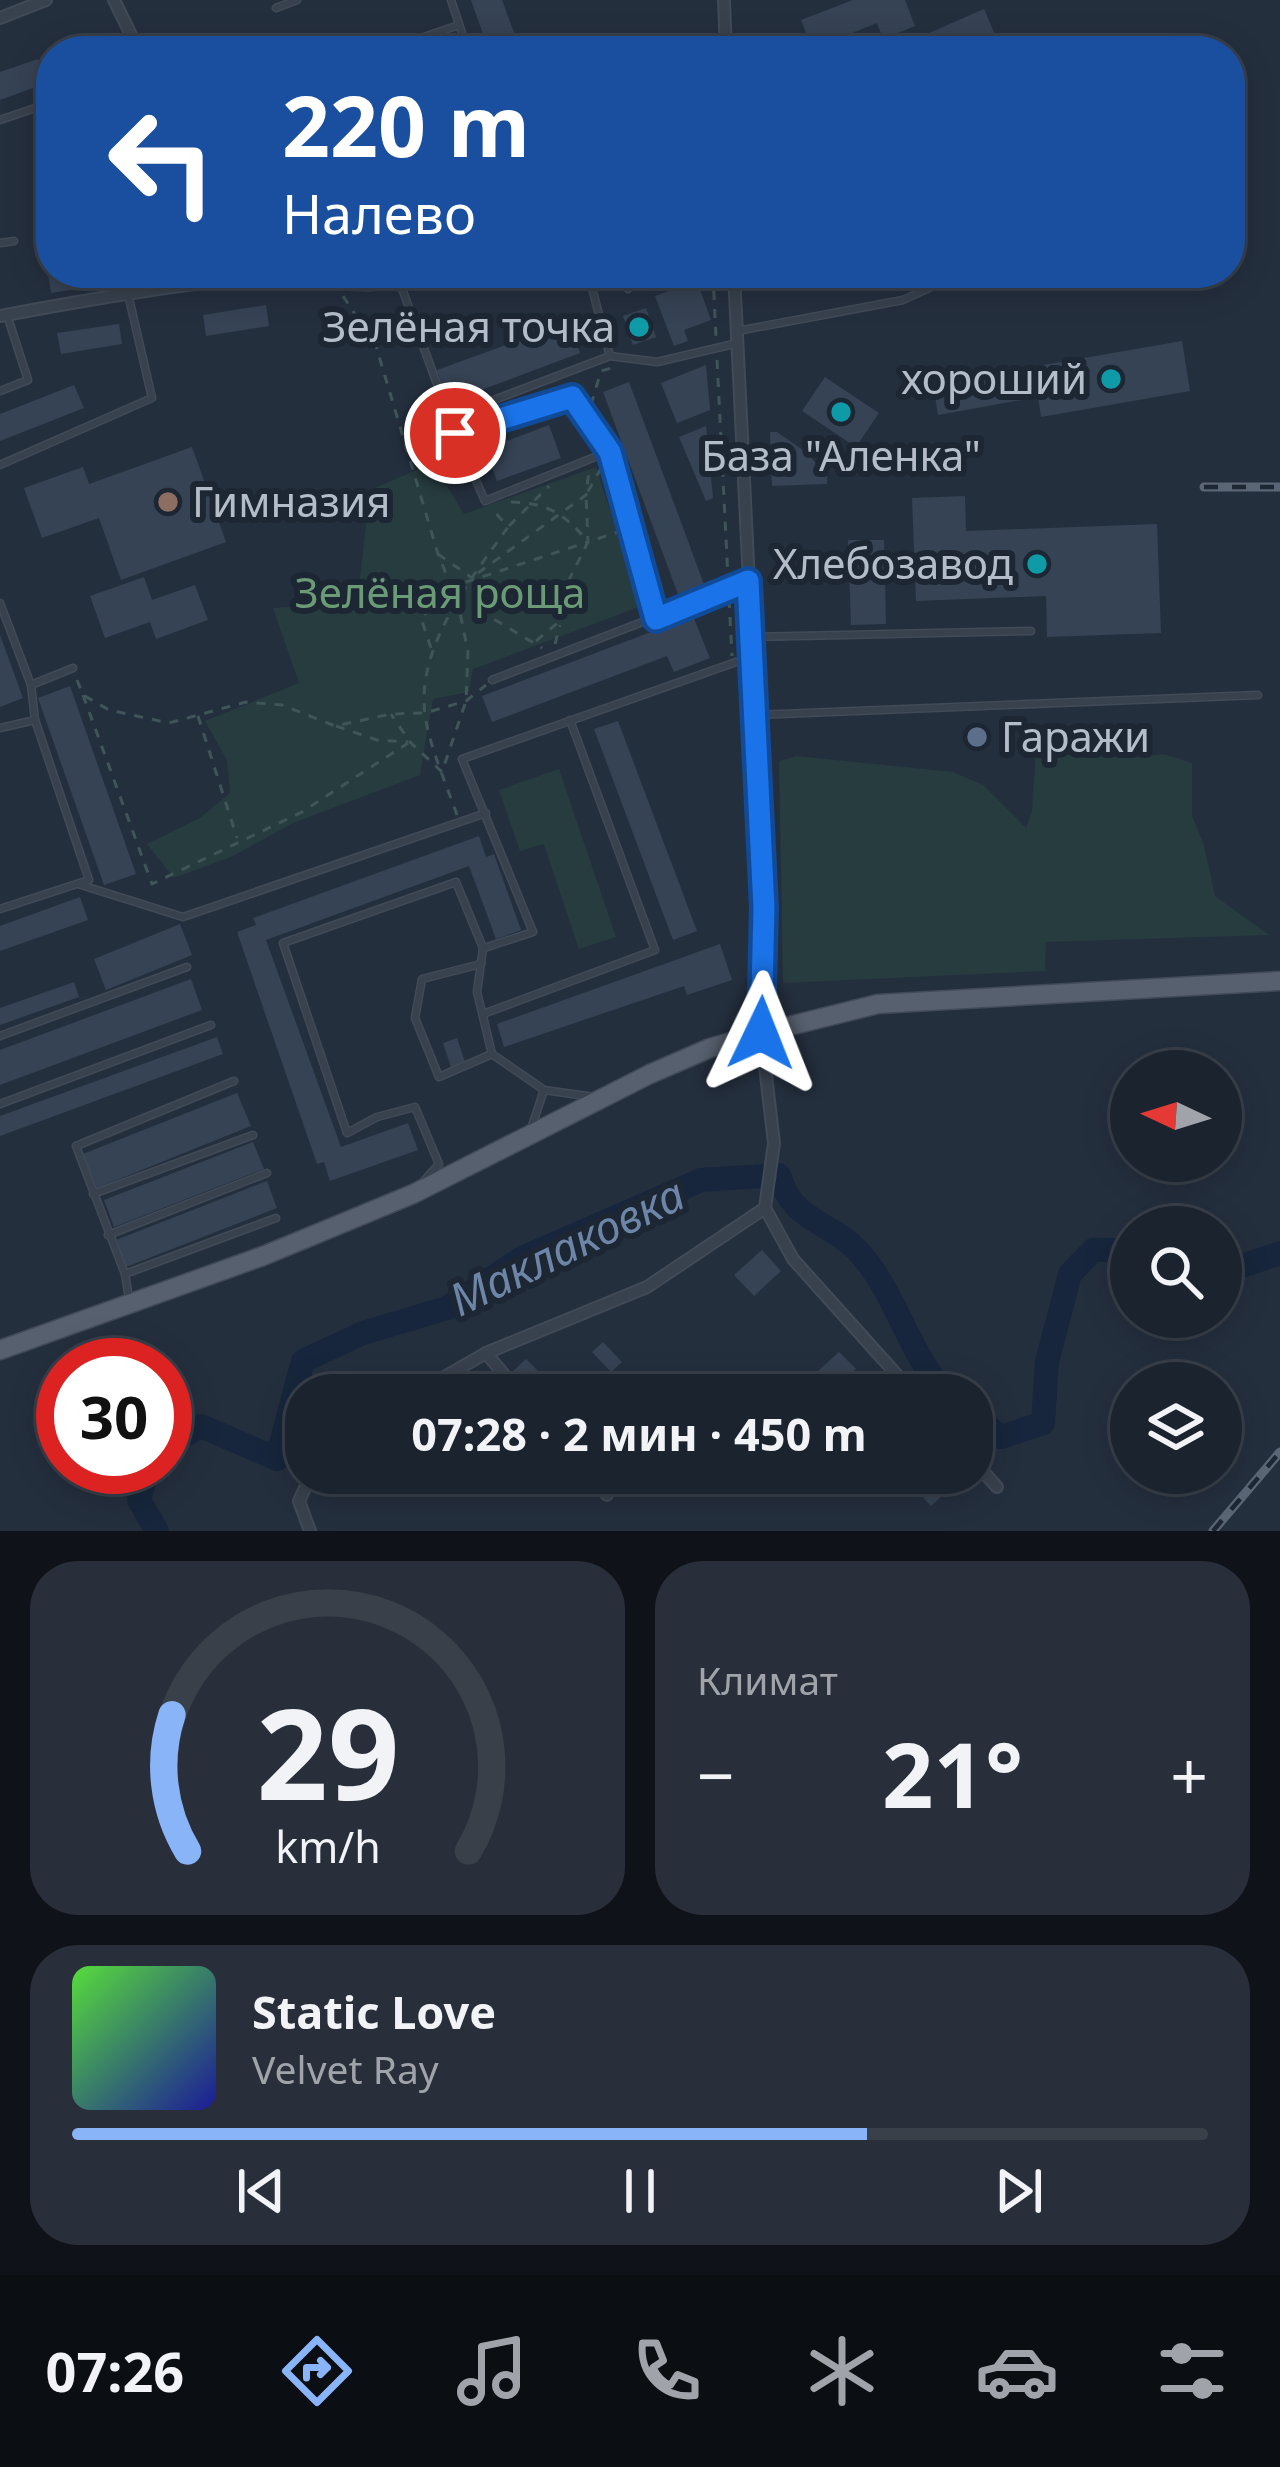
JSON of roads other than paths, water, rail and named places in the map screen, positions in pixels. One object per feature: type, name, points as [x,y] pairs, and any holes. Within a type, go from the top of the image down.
[{"type":"main road","points":[[0,1351],[413,1194],[710,1048],[761,1033],[878,1004],[1280,981]]},
{"type":"street","points":[[0,18],[46,0]]},
{"type":"street","points":[[114,0],[132,36]]},
{"type":"street","points":[[723,36],[724,0]]},
{"type":"street","points":[[3,315],[173,288]]},
{"type":"street","points":[[735,288],[765,943],[761,1033],[775,1143],[765,1208],[793,1259],[896,1374]]},
{"type":"street","points":[[450,1374],[486,1353],[647,1287],[765,1208]]},
{"type":"street","points":[[486,1353],[504,1374]]},
{"type":"street","points":[[993,1483],[997,1487]]},
{"type":"street","points":[[301,1494],[298,1501],[310,1531]]},
{"type":"lane","points":[[276,8],[297,0]]},
{"type":"lane","points":[[451,0],[463,36]]},
{"type":"lane","points":[[427,36],[459,25]]},
{"type":"lane","points":[[0,120],[36,108]]},
{"type":"lane","points":[[0,243],[14,242]]},
{"type":"lane","points":[[401,288],[485,501],[610,452]]},
{"type":"lane","points":[[592,288],[610,356]]},
{"type":"lane","points":[[449,417],[610,356],[657,362],[717,348],[738,337],[903,300],[929,288]]},
{"type":"lane","points":[[0,464],[152,398],[128,293]]},
{"type":"lane","points":[[0,391],[28,380],[3,315]]},
{"type":"lane","points":[[455,433],[572,397],[610,452],[656,619]]},
{"type":"lane","points":[[492,680],[748,581]]},
{"type":"lane","points":[[0,603],[31,685],[35,720],[89,880],[0,909]]},
{"type":"lane","points":[[752,637],[1031,631]]},
{"type":"lane","points":[[483,948],[533,932],[462,759],[753,656]]},
{"type":"lane","points":[[31,685],[73,668]]},
{"type":"lane","points":[[755,715],[1258,695]]},
{"type":"lane","points":[[0,728],[35,720]]},
{"type":"lane","points":[[483,1014],[655,950],[570,721]]},
{"type":"lane","points":[[78,884],[183,917],[486,813]]},
{"type":"lane","points":[[439,1164],[415,1107],[376,1117],[347,1132],[284,943],[456,882],[483,948],[476,992],[492,1054],[544,1090],[605,1098]]},
{"type":"lane","points":[[481,964],[422,979],[415,1018],[439,1077],[492,1054]]},
{"type":"lane","points":[[0,1036],[187,967]]},
{"type":"lane","points":[[0,1103],[211,1025]]},
{"type":"lane","points":[[130,1305],[124,1274],[76,1146],[234,1081]]},
{"type":"lane","points":[[528,1138],[544,1090]]},
{"type":"lane","points":[[93,1194],[253,1135]]},
{"type":"lane","points":[[413,1194],[439,1164],[481,1162]]},
{"type":"lane","points":[[107,1235],[267,1174]]},
{"type":"lane","points":[[124,1274],[276,1218]]},
{"type":"waterway","name":"Маклаковка","points":[[300,1374],[303,1361],[363,1333],[447,1308],[522,1258],[701,1180],[779,1175],[793,1203],[847,1241],[872,1268],[931,1374]]},
{"type":"waterway","name":"Маклаковка","points":[[993,1431],[1001,1437],[1043,1423],[1047,1362],[1070,1274],[1093,1250],[1110,1250]]},
{"type":"waterway","name":"Маклаковка","points":[[1242,1266],[1280,1253]]},
{"type":"waterway","name":"Маклаковка","points":[[192,1431],[201,1426],[277,1459],[285,1429]]},
{"type":"waterway","name":"Маклаковка","points":[[141,1494],[139,1500],[157,1531]]},
{"type":"railway","points":[[1204,487],[1280,487]]},
{"type":"railway","points":[[1213,1531],[1280,1452]]},
{"type":"place","name":"Зелёная точка","points":[[639,327]]},
{"type":"place","name":"хороший","points":[[1111,379]]},
{"type":"place","name":"База \"Аленка\"","points":[[841,412]]},
{"type":"place","name":"Гимназия","points":[[168,502]]},
{"type":"place","name":"Хлебозавод","points":[[1037,564]]},
{"type":"place","name":"Гаражи","points":[[977,737]]},
{"type":"park label","name":"Зелёная роща","points":[[440,593]]}]
